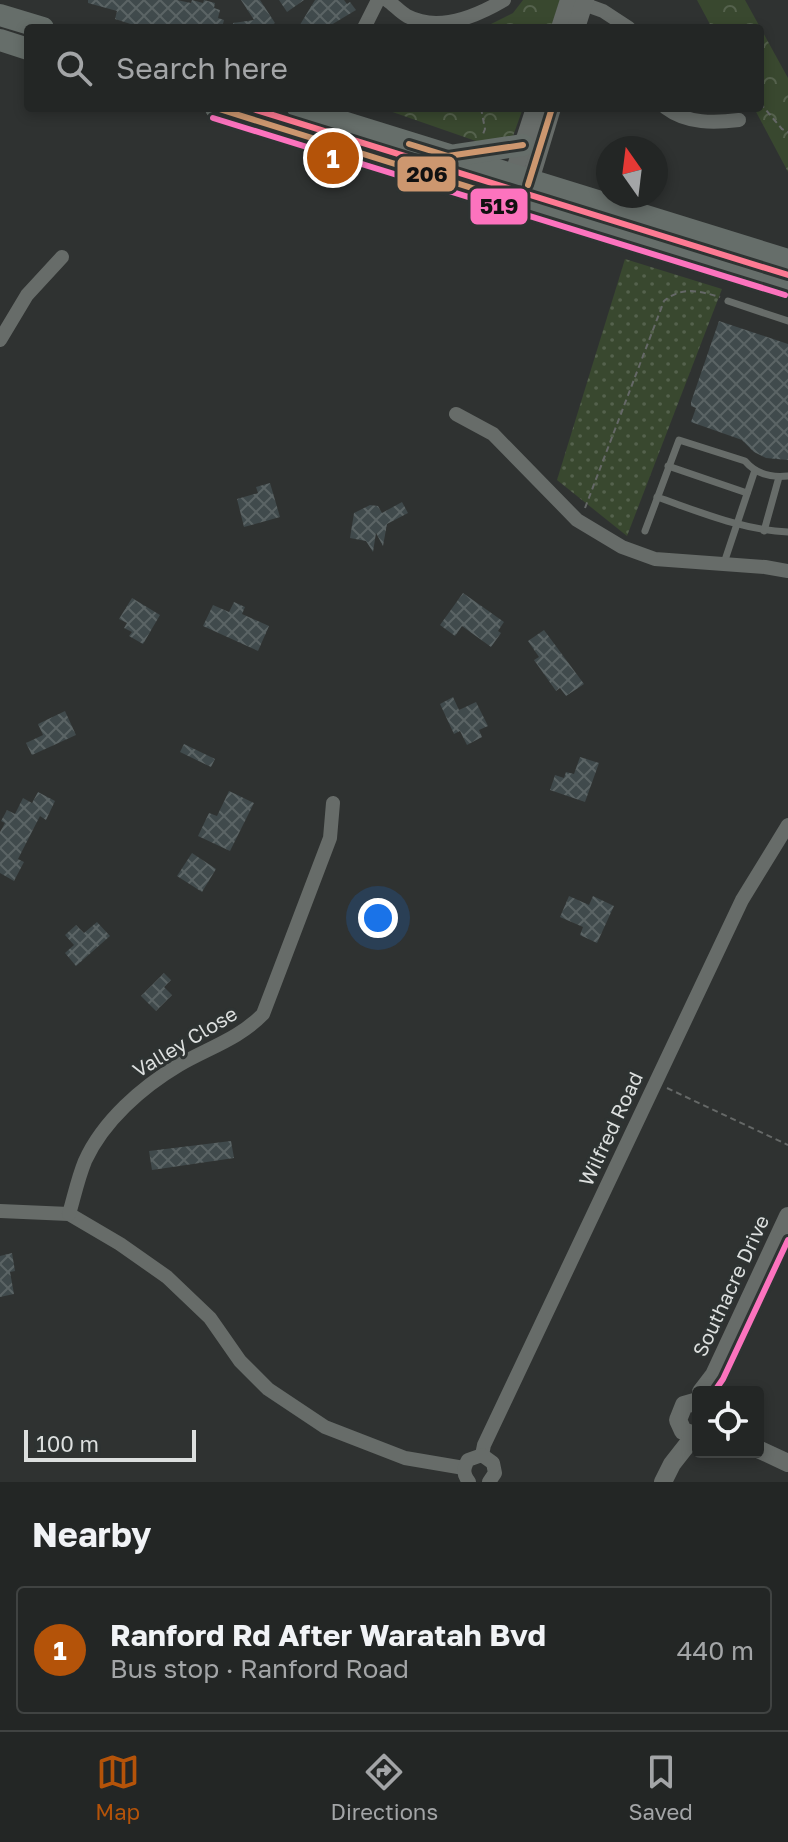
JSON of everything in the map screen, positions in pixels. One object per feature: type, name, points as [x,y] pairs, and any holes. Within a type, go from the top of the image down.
[{"type":"main road","points":[[0,15],[30,24]]},
{"type":"main road","points":[[0,40],[24,48]]},
{"type":"main road","points":[[229,112],[788,285]]},
{"type":"main road","points":[[310,112],[788,260]]},
{"type":"main road","points":[[448,156],[523,145]]},
{"type":"street","points":[[366,24],[378,0]]},
{"type":"street","points":[[387,0],[409,17],[441,24],[478,16],[504,0]]},
{"type":"street","points":[[563,24],[577,1]]},
{"type":"street","points":[[576,24],[577,1]]},
{"type":"street","points":[[577,1],[603,11],[623,24]]},
{"type":"street","points":[[522,178],[523,145],[534,112]]},
{"type":"street","points":[[514,202],[550,112]]},
{"type":"street","points":[[676,112],[699,121],[718,123],[739,120]]},
{"type":"street","points":[[0,340],[27,295],[62,257]]},
{"type":"street","points":[[456,414],[493,434],[548,494],[577,520],[622,547],[655,559],[788,571]]},
{"type":"street","name":"Valley Close","points":[[69,1214],[85,1160],[133,1098],[178,1066],[248,1029],[263,1014],[330,838],[333,803]]},
{"type":"street","name":"Wilfred Road","points":[[482,1455],[484,1445],[742,900],[788,825]]},
{"type":"street","points":[[0,1211],[69,1214],[120,1244],[167,1277],[210,1318],[240,1361],[268,1389],[325,1427],[405,1458],[467,1475],[468,1460],[482,1455],[493,1463],[495,1473],[489,1482]]},
{"type":"street","name":"Southacre Drive","points":[[706,1386],[788,1216]]},
{"type":"street","name":"Southacre Drive","points":[[663,1482],[690,1432],[680,1409],[692,1401]]},
{"type":"street","points":[[764,1452],[788,1463]]},
{"type":"lane","points":[[728,301],[788,321]]},
{"type":"lane","points":[[645,531],[676,443],[683,439],[745,461],[755,470],[779,477],[788,476]]},
{"type":"lane","points":[[668,466],[747,493]]},
{"type":"lane","points":[[724,564],[755,470]]},
{"type":"lane","points":[[764,531],[779,477]]},
{"type":"lane","points":[[657,497],[737,524],[764,531],[788,532]]},
{"type":"path","points":[[764,108],[788,132]]},
{"type":"path","points":[[481,140],[485,129],[482,112]]},
{"type":"path","points":[[577,520],[591,495],[664,301],[686,290],[728,301]]},
{"type":"path","points":[[656,1082],[788,1145]]},
{"type":"green space","points":[[523,0],[560,0],[552,24],[491,24],[513,13]]},
{"type":"green space","points":[[697,0],[745,0],[758,24],[710,24]]},
{"type":"green space","points":[[764,34],[788,78],[788,172],[756,112],[764,112]]},
{"type":"green space","points":[[392,112],[522,112],[512,139],[493,147]]},
{"type":"green space","points":[[625,259],[722,289],[627,536],[557,480]]},
{"type":"building","points":[[88,0],[177,0],[191,3],[192,0],[203,3],[204,0],[215,3],[214,8],[220,10],[218,18],[224,20],[223,24],[131,24],[115,19],[117,11],[88,3]]},
{"type":"building","points":[[241,0],[260,0],[275,23],[233,23],[254,20]]},
{"type":"building","points":[[279,0],[304,0],[287,12]]},
{"type":"building","points":[[315,0],[344,0],[356,10],[333,24],[300,24]]},
{"type":"building","points":[[719,321],[788,344],[788,460],[766,458],[742,440],[691,422],[696,408],[691,406],[691,402]]},
{"type":"building","points":[[270,483],[280,517],[244,527],[237,499],[258,493],[256,487]]},
{"type":"building","points":[[402,502],[408,513],[387,524],[383,546],[376,533],[373,552],[366,541],[350,538],[354,513],[370,505],[378,506],[382,513]]},
{"type":"building","points":[[463,593],[504,622],[498,631],[501,633],[491,647],[462,626],[455,636],[440,625]]},
{"type":"building","points":[[132,598],[160,615],[143,644],[129,636],[132,632],[124,628],[127,623],[119,619]]},
{"type":"building","points":[[234,602],[245,607],[242,614],[269,626],[258,651],[203,626],[213,605],[229,612]]},
{"type":"building","points":[[544,630],[584,684],[566,696],[560,688],[556,691],[534,660],[539,657],[528,641]]},
{"type":"building","points":[[453,697],[459,710],[476,702],[488,726],[479,730],[482,737],[467,745],[460,731],[454,734],[440,704]]},
{"type":"building","points":[[65,711],[76,735],[32,755],[26,743],[43,735],[38,724]]},
{"type":"building","points":[[184,744],[215,759],[211,767],[180,752]]},
{"type":"building","points":[[580,757],[599,763],[585,802],[550,790],[555,775],[564,778],[566,772],[574,774]]},
{"type":"building","points":[[229,791],[254,803],[230,851],[198,836],[209,813],[217,816]]},
{"type":"building","points":[[38,792],[55,801],[46,820],[40,816],[18,859],[24,862],[14,881],[0,873],[0,832],[5,823],[1,821],[7,810],[15,814],[23,798],[32,803]]},
{"type":"building","points":[[192,853],[216,869],[202,892],[177,876]]},
{"type":"building","points":[[569,896],[589,905],[593,896],[614,906],[597,943],[580,935],[583,927],[560,917]]},
{"type":"building","points":[[97,922],[110,936],[76,966],[65,953],[74,945],[65,935],[76,925],[84,933]]},
{"type":"building","points":[[164,973],[171,980],[164,987],[172,995],[156,1011],[141,996]]},
{"type":"building","points":[[231,1141],[234,1158],[152,1170],[149,1151]]},
{"type":"building","points":[[12,1253],[15,1271],[10,1272],[14,1294],[0,1297],[0,1256]]},
{"type":"transit line","name":"206","points":[[229,112],[523,204]]},
{"type":"transit line","points":[[263,112],[788,275]]},
{"type":"transit line","name":"206","points":[[528,185],[551,112]]},
{"type":"transit line","name":"519","points":[[213,118],[785,295]]},
{"type":"transit line","name":"206","points":[[409,144],[448,156],[523,145]]},
{"type":"transit line","name":"519","points":[[718,1386],[788,1240]]},
{"type":"place","name":"Ranford Rd After Waratah Bvd","points":[[333,158]]}]
